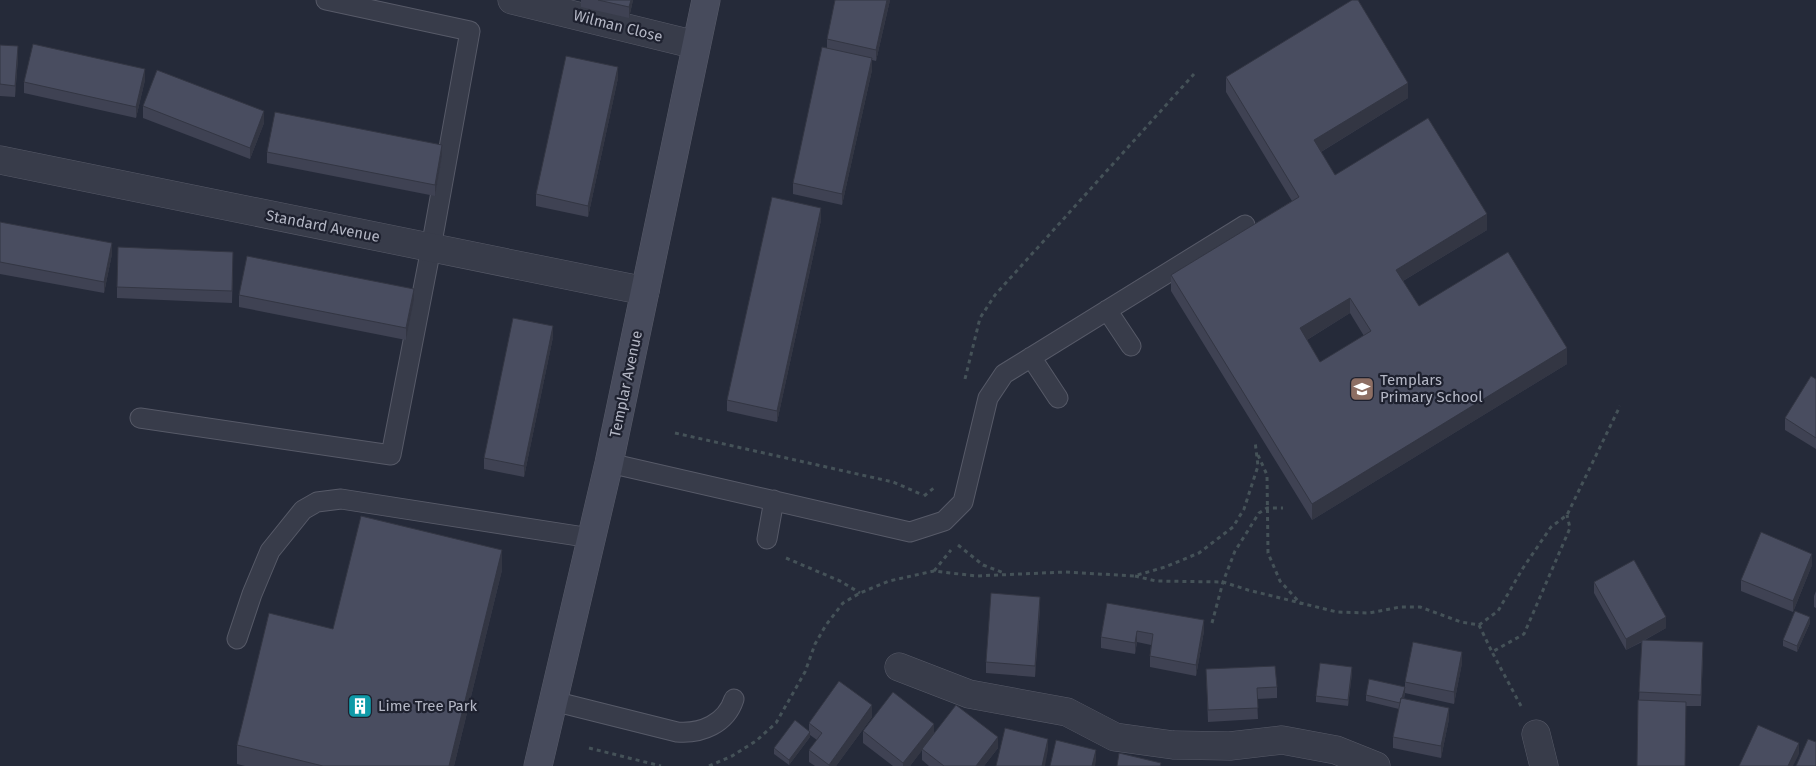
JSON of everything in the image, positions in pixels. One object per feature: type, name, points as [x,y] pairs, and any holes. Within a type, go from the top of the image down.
[{"type":"street","name":"Wilman Close","points":[[512,0],[696,45]]},
{"type":"street","name":"Templar Avenue","points":[[538,766],[609,463],[706,0]]},
{"type":"street","name":"Standard Avenue","points":[[0,160],[646,291]]},
{"type":"street","points":[[899,667],[969,694],[1067,712],[1116,737],[1172,745],[1230,746],[1282,740],[1336,750],[1376,766]]},
{"type":"street","points":[[1536,734],[1544,766]]},
{"type":"lane","points":[[140,418],[391,455],[470,31],[326,0]]},
{"type":"lane","points":[[609,463],[910,532],[944,522],[963,502],[988,398],[1004,374],[1245,225]]},
{"type":"lane","points":[[1107,310],[1131,346]]},
{"type":"lane","points":[[1031,358],[1058,398]]},
{"type":"lane","points":[[237,639],[252,594],[270,551],[302,510],[317,502],[341,499],[591,538]]},
{"type":"lane","points":[[767,539],[774,500]]},
{"type":"lane","points":[[553,702],[691,734],[707,730],[731,710],[734,699]]},
{"type":"path","points":[[964,382],[980,318],[995,295],[1194,74]]},
{"type":"path","points":[[709,766],[732,756],[756,741],[776,723],[805,672],[815,644],[826,625],[843,603],[860,593],[889,582],[934,571],[976,576],[1065,572],[1134,576],[1156,581],[1223,582],[1337,612],[1369,613],[1400,607],[1420,608],[1461,622],[1480,625],[1498,611],[1523,568],[1551,527],[1567,515],[1620,406]]},
{"type":"path","points":[[674,433],[893,482],[924,496],[944,522]]},
{"type":"path","points":[[1134,576],[1165,567],[1199,553],[1233,527],[1244,509],[1258,466],[1256,441]]},
{"type":"path","points":[[1256,452],[1267,475],[1268,553],[1280,581],[1301,604]]},
{"type":"path","points":[[924,496],[940,483]]},
{"type":"path","points":[[1212,623],[1223,582],[1235,551],[1259,513],[1267,508],[1283,508]]},
{"type":"path","points":[[1492,652],[1524,634],[1570,528],[1567,515]]},
{"type":"path","points":[[934,571],[956,543],[983,565],[1006,574]]},
{"type":"path","points":[[780,555],[840,580],[860,593]]},
{"type":"path","points":[[1480,625],[1492,652],[1536,734]]},
{"type":"path","points":[[589,748],[661,766]]},
{"type":"building","points":[[598,0],[631,0],[629,7]]},
{"type":"building","points":[[835,0],[887,0],[876,50],[827,39]]},
{"type":"building","points":[[1352,0],[1358,0],[1408,83],[1314,140],[1335,175],[1428,118],[1487,214],[1396,270],[1419,306],[1508,252],[1567,348],[1312,504],[1171,275],[1299,197],[1226,77]],"holes":[[[1350,298],[1371,331],[1320,362],[1300,328]]]},
{"type":"building","points":[[33,44],[145,69],[136,107],[24,82]]},
{"type":"building","points":[[0,45],[18,46],[15,86],[0,84]]},
{"type":"building","points":[[822,47],[872,58],[842,194],[793,183]]},
{"type":"building","points":[[566,56],[618,67],[588,206],[536,194]]},
{"type":"building","points":[[157,70],[264,111],[250,148],[143,106]]},
{"type":"building","points":[[275,112],[442,145],[435,185],[267,152]]},
{"type":"building","points":[[772,197],[821,208],[777,411],[727,400]]},
{"type":"building","points":[[0,222],[112,243],[104,282],[0,262]]},
{"type":"building","points":[[118,247],[233,252],[232,291],[117,287]]},
{"type":"building","points":[[247,256],[414,289],[406,328],[239,295]]},
{"type":"building","points":[[513,318],[553,326],[524,466],[484,458]]},
{"type":"building","points":[[1811,376],[1816,379],[1816,438],[1785,418]]},
{"type":"building","name":"Lime Tree Park","points":[[361,516],[502,550],[449,766],[323,766],[237,745],[269,613],[333,629]]},
{"type":"building","points":[[1761,532],[1812,554],[1793,601],[1741,580]]},
{"type":"building","points":[[1634,560],[1666,617],[1626,639],[1594,582]]},
{"type":"building","points":[[991,593],[1040,597],[1035,666],[986,662]]},
{"type":"building","points":[[1107,603],[1204,620],[1196,665],[1150,656],[1153,634],[1137,631],[1135,643],[1101,637]]},
{"type":"building","points":[[1795,611],[1810,617],[1797,646],[1783,640]]},
{"type":"building","points":[[1642,640],[1703,642],[1701,695],[1639,692]]},
{"type":"building","points":[[1413,642],[1462,652],[1454,692],[1405,682]]},
{"type":"building","points":[[1320,663],[1352,667],[1348,700],[1316,696]]},
{"type":"building","points":[[1275,666],[1277,687],[1257,688],[1258,708],[1208,710],[1206,669]]},
{"type":"building","points":[[1369,679],[1405,687],[1400,703],[1366,695]]},
{"type":"building","points":[[839,681],[872,705],[829,765],[809,750],[822,733],[809,723]]},
{"type":"building","points":[[893,692],[934,724],[903,763],[863,731]]},
{"type":"building","points":[[1401,698],[1449,708],[1441,746],[1393,737]]},
{"type":"building","points":[[1638,700],[1686,702],[1685,766],[1637,766]]},
{"type":"building","points":[[956,705],[998,737],[976,766],[944,766],[922,749]]},
{"type":"building","points":[[795,720],[810,732],[789,760],[774,748]]},
{"type":"building","points":[[1758,725],[1799,743],[1788,766],[1739,766]]},
{"type":"building","points":[[1005,728],[1048,739],[1042,766],[996,766]]},
{"type":"building","points":[[1808,739],[1816,742],[1816,766],[1796,766]]},
{"type":"building","points":[[1056,740],[1096,750],[1092,766],[1050,766]]},
{"type":"building","points":[[1119,753],[1161,763],[1160,766],[1117,766]]},
{"type":"place","name":"Templars Primary School","points":[[1362,389]]},
{"type":"place","name":"Lime Tree Park","points":[[360,706]]}]
